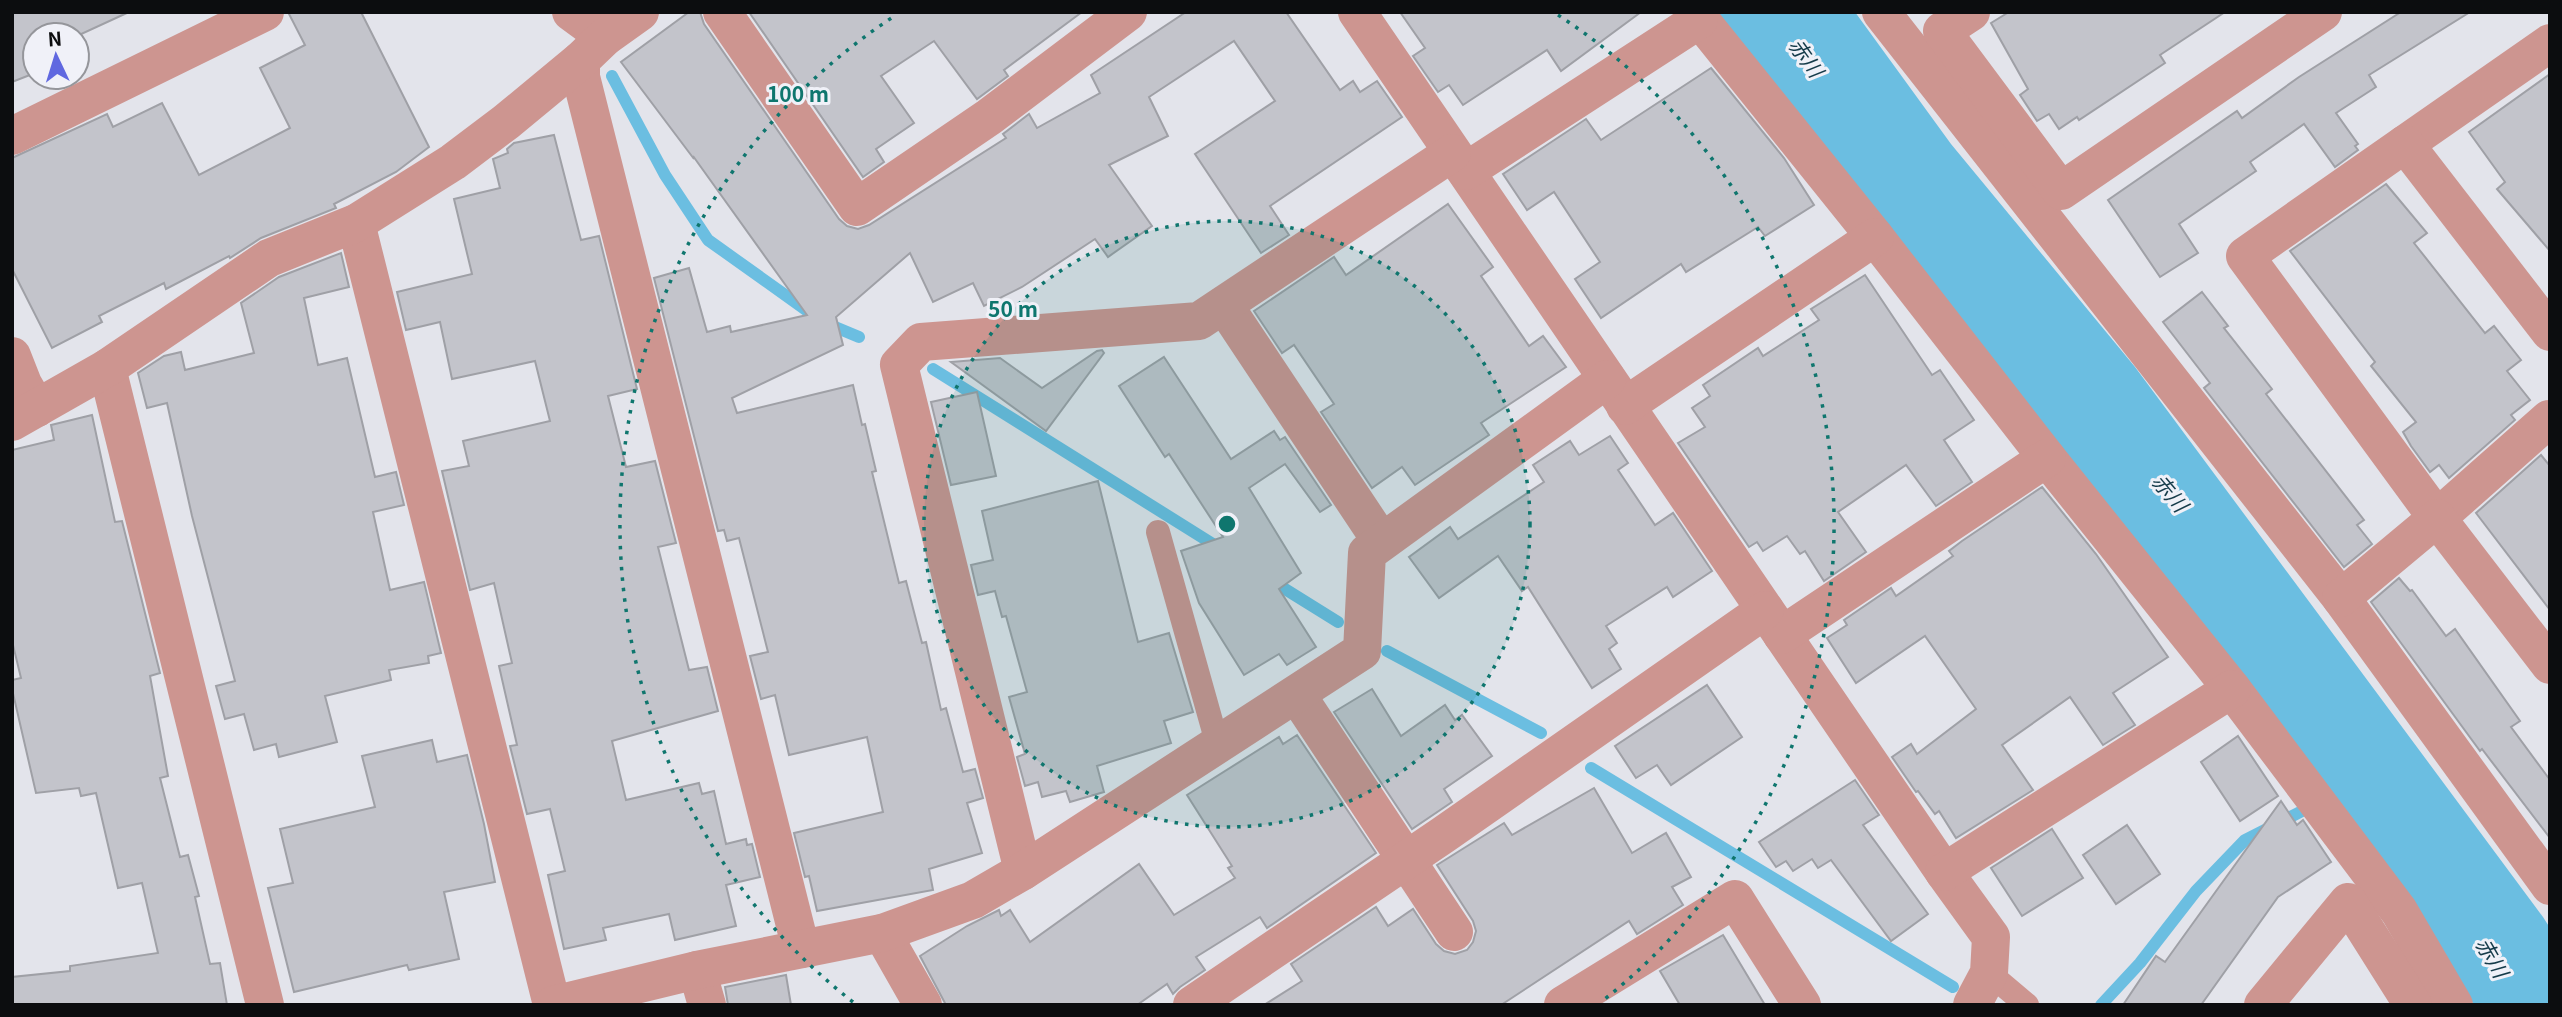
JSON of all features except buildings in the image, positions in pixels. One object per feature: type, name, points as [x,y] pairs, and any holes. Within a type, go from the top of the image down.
[{"type":"street","points":[[12,136],[265,12]]},
{"type":"street","points":[[571,12],[593,49],[584,91],[801,949]]},
{"type":"street","points":[[12,356],[23,384],[25,415],[107,368],[269,258],[356,223],[453,162],[640,12]]},
{"type":"street","points":[[722,12],[857,207],[989,117],[1128,12]]},
{"type":"street","points":[[1357,12],[1944,873],[1991,937],[1980,989]]},
{"type":"street","points":[[1881,12],[2341,598],[2550,886]]},
{"type":"street","points":[[1971,12],[1942,31],[2061,191],[2323,12]]},
{"type":"street","points":[[1023,871],[899,365],[921,342],[1199,321],[1697,16],[2232,690],[2399,911],[2454,1005]]},
{"type":"street","points":[[2550,43],[2245,256],[2437,518],[2550,665]]},
{"type":"street","points":[[2406,144],[2550,332]]},
{"type":"street","points":[[356,223],[553,1005],[702,987],[801,949],[882,933],[974,900],[1218,746],[1362,651],[1367,553],[1381,541],[1616,392],[1875,237]]},
{"type":"street","points":[[1224,304],[1381,541]]},
{"type":"street","points":[[107,368],[265,1005]]},
{"type":"street","points":[[2341,598],[2549,419]]},
{"type":"street","points":[[1192,1005],[1405,859],[1773,622],[2047,458]]},
{"type":"street","points":[[1944,873],[2232,690]]},
{"type":"street","points":[[1297,695],[1454,932]]},
{"type":"street","points":[[1563,1005],[1735,899],[1802,1005]]},
{"type":"street","points":[[2263,1005],[2348,902],[2413,1005]]},
{"type":"street","points":[[882,933],[923,1005]]},
{"type":"lane","points":[[1158,532],[1218,746]]},
{"type":"lane","points":[[1980,989],[2027,1005]]},
{"type":"water","name":"赤川","points":[[1716,12],[1855,12],[1951,144],[2135,367],[2543,917],[2550,928],[2550,1005],[2474,1005],[2383,863]]},
{"type":"waterway","points":[[612,76],[665,175],[708,240],[823,322],[859,337]]},
{"type":"waterway","points":[[933,369],[1224,551]]},
{"type":"waterway","points":[[1269,579],[1338,622]]},
{"type":"waterway","points":[[1387,651],[1541,733]]},
{"type":"waterway","points":[[1591,768],[1953,987]]},
{"type":"waterway","points":[[2101,1005],[2140,963],[2196,891],[2245,840],[2306,809]]}]
